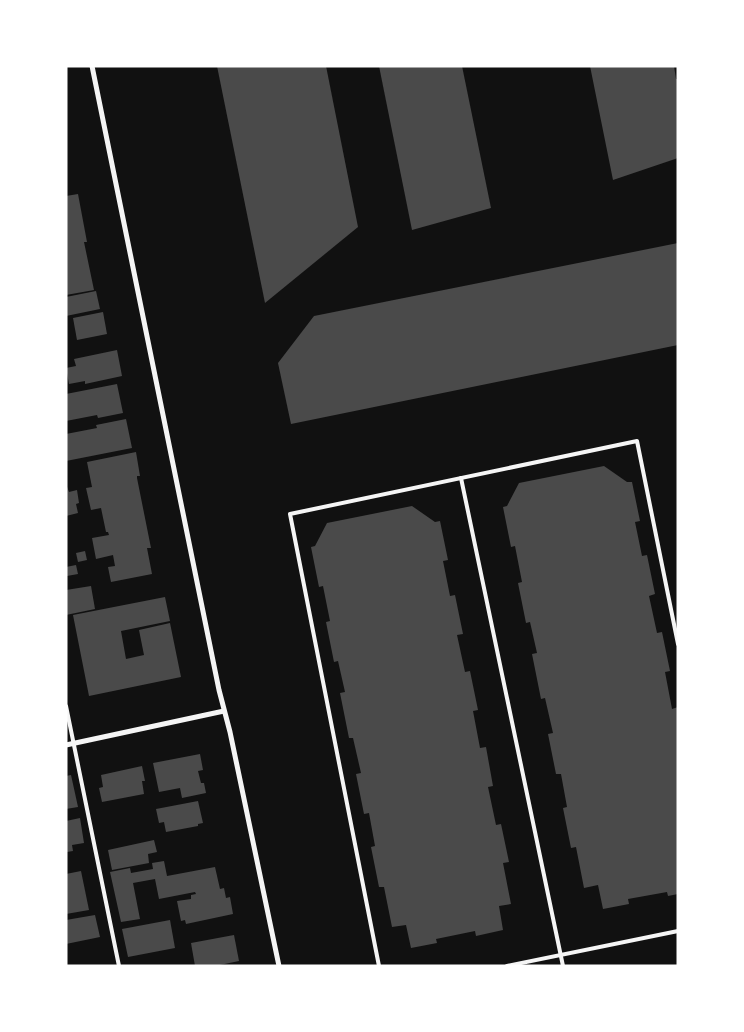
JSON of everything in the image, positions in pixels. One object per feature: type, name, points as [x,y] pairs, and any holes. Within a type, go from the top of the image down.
[{"type":"street","points":[[92,66],[218,690],[230,732],[279,966]]},
{"type":"street","points":[[66,745],[224,711]]},
{"type":"lane","points":[[379,966],[290,514],[637,441],[678,644]]},
{"type":"lane","points":[[461,478],[563,966]]},
{"type":"lane","points":[[66,706],[119,966]]},
{"type":"lane","points":[[506,966],[678,931]]},
{"type":"building","points":[[217,66],[326,66],[358,227],[265,303]]},
{"type":"building","points":[[379,66],[462,66],[491,208],[412,230]]},
{"type":"building","points":[[590,66],[674,66],[676,79],[678,79],[678,158],[613,180]]},
{"type":"building","points":[[78,194],[87,242],[84,242],[94,290],[66,295],[66,196]]},
{"type":"building","points":[[678,243],[678,345],[291,424],[278,363],[314,316]]},
{"type":"building","points":[[96,291],[100,309],[66,316],[66,297]]},
{"type":"building","points":[[103,312],[107,334],[77,340],[73,318]]},
{"type":"building","points":[[117,350],[122,376],[85,384],[85,381],[69,384],[66,368],[76,366],[74,359]]},
{"type":"building","points":[[117,384],[123,413],[98,418],[97,415],[66,421],[66,394]]},
{"type":"building","points":[[126,419],[132,448],[66,461],[66,434],[97,428],[96,425]]},
{"type":"building","points":[[136,452],[140,476],[137,476],[137,478],[151,548],[147,548],[152,574],[111,582],[108,567],[115,566],[113,555],[96,559],[92,538],[109,535],[106,532],[101,508],[91,510],[86,488],[92,487],[87,462]]},
{"type":"building","points":[[604,466],[627,482],[632,482],[640,521],[635,522],[642,556],[647,555],[655,594],[649,596],[657,633],[662,632],[670,671],[665,672],[672,709],[678,707],[678,894],[668,896],[667,892],[628,899],[629,904],[603,909],[598,885],[584,888],[576,847],[571,848],[563,808],[567,807],[561,774],[556,774],[548,734],[553,733],[545,698],[541,699],[532,654],[537,653],[530,622],[526,623],[518,583],[522,582],[515,546],[511,547],[503,507],[507,506],[519,483]]},
{"type":"building","points":[[66,484],[69,492],[77,490],[79,503],[76,504],[78,513],[66,516]]},
{"type":"building","points":[[412,506],[435,522],[440,521],[448,560],[443,561],[450,596],[455,595],[463,634],[457,635],[465,672],[470,671],[478,710],[473,711],[480,748],[486,747],[493,786],[488,787],[496,825],[501,824],[509,862],[503,863],[511,904],[499,906],[503,930],[476,936],[475,931],[436,939],[437,943],[411,948],[406,925],[392,927],[384,887],[379,887],[371,847],[375,846],[369,813],[364,814],[356,774],[361,773],[353,738],[349,738],[340,693],[345,692],[338,661],[334,662],[326,622],[330,621],[323,586],[319,587],[311,547],[315,546],[327,523]]},
{"type":"building","points":[[85,551],[87,560],[78,562],[76,553]]},
{"type":"building","points":[[76,565],[78,574],[67,576],[66,567]]},
{"type":"building","points":[[91,586],[95,609],[66,615],[66,590]]},
{"type":"building","points":[[165,597],[170,621],[121,631],[126,659],[144,655],[139,630],[170,623],[181,677],[89,696],[73,615]]},
{"type":"building","points":[[200,754],[203,770],[198,771],[201,783],[204,783],[206,793],[182,798],[180,788],[159,792],[153,763]]},
{"type":"building","points":[[142,766],[145,781],[142,781],[144,794],[102,802],[99,788],[103,787],[101,775]]},
{"type":"building","points":[[71,775],[78,807],[66,809],[66,776]]},
{"type":"building","points":[[198,801],[203,823],[198,824],[198,826],[166,832],[164,822],[159,823],[156,809]]},
{"type":"building","points":[[80,818],[84,843],[72,845],[73,851],[67,852],[66,821]]},
{"type":"building","points":[[154,840],[157,852],[148,854],[149,863],[112,870],[108,850]]},
{"type":"building","points":[[164,861],[167,876],[215,867],[220,889],[224,888],[226,898],[230,897],[233,914],[186,924],[185,920],[181,921],[177,901],[191,899],[191,895],[196,894],[195,892],[159,899],[155,879],[133,883],[140,919],[121,922],[110,872],[130,868],[131,873],[153,869],[152,863]]},
{"type":"building","points":[[81,871],[89,910],[66,914],[66,874]]},
{"type":"building","points":[[95,915],[100,937],[66,944],[66,920]]},
{"type":"building","points":[[170,920],[175,948],[128,957],[122,929]]},
{"type":"building","points":[[234,935],[239,961],[215,966],[195,966],[191,943]]}]
